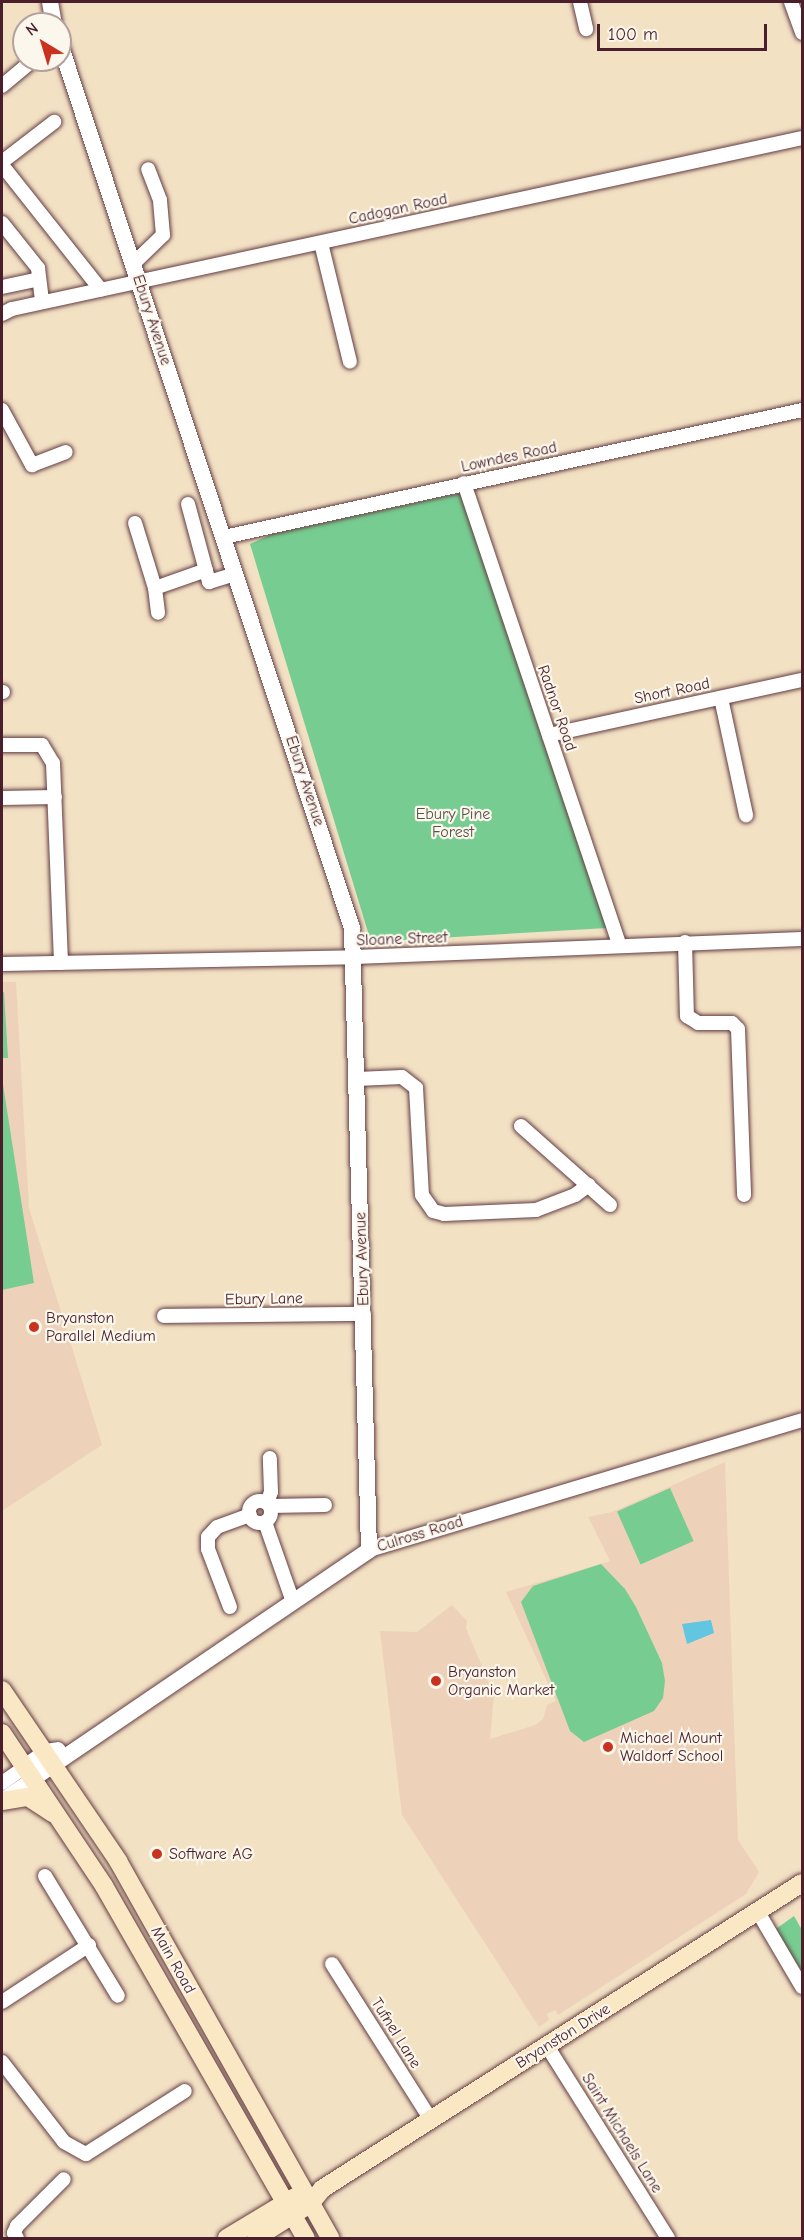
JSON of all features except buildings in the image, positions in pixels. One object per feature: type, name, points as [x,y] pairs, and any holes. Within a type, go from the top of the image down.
[{"type":"main road","name":"Main Road","points":[[2,1690],[118,1861],[330,2238]]},
{"type":"main road","name":"Main Road","points":[[2,1733],[64,1822],[104,1886],[306,2238]]},
{"type":"main road","points":[[2,1801],[28,1797],[64,1822]]},
{"type":"main road","name":"Bryanston Drive","points":[[227,2238],[289,2209],[322,2189],[802,1883]]},
{"type":"main road","points":[[285,2160],[312,2180],[328,2180],[350,2171]]},
{"type":"main road","name":"Bryanston Drive","points":[[260,2236],[289,2209]]},
{"type":"main road","points":[[260,2236],[298,2238]]},
{"type":"street","points":[[580,2],[586,29]]},
{"type":"street","points":[[791,2],[802,33]]},
{"type":"street","points":[[2,86],[19,72]]},
{"type":"street","name":"Ebury Avenue","points":[[69,72],[350,916],[355,957],[369,1550]]},
{"type":"street","points":[[54,122],[2,163],[101,290]]},
{"type":"street","name":"Cadogan Road","points":[[2,315],[42,303],[802,138]]},
{"type":"street","points":[[134,264],[163,235],[160,200],[148,170]]},
{"type":"street","points":[[2,223],[38,268],[42,303]]},
{"type":"street","points":[[321,243],[350,362]]},
{"type":"street","points":[[2,287],[39,279]]},
{"type":"street","points":[[2,410],[32,465],[66,452]]},
{"type":"street","name":"Lowndes Road","points":[[224,537],[802,410]]},
{"type":"street","name":"Radnor Road","points":[[464,483],[619,944]]},
{"type":"street","points":[[188,504],[212,584],[235,574]]},
{"type":"street","points":[[135,523],[155,588],[158,613]]},
{"type":"street","points":[[155,588],[206,570]]},
{"type":"street","name":"Short Road","points":[[549,735],[802,680]]},
{"type":"street","points":[[721,698],[746,815]]},
{"type":"street","points":[[2,745],[34,744],[46,748],[55,772],[61,963]]},
{"type":"street","points":[[2,798],[55,797]]},
{"type":"street","name":"Sloane Street","points":[[2,964],[355,957],[619,944],[802,939]]},
{"type":"street","points":[[685,942],[687,1016],[698,1023],[732,1023],[738,1029],[744,1195]]},
{"type":"street","points":[[357,1079],[402,1077],[418,1091],[422,1195],[433,1211],[444,1214],[536,1210],[575,1195],[589,1185]]},
{"type":"street","points":[[521,1126],[610,1205]]},
{"type":"street","name":"Ebury Lane","points":[[164,1316],[364,1314]]},
{"type":"street","name":"Culross Road","points":[[2,1801],[30,1772],[50,1758],[82,1745],[369,1550],[802,1420]]},
{"type":"street","points":[[249,1515],[257,1522],[265,1522],[271,1515],[268,1504],[271,1492],[270,1458]]},
{"type":"street","points":[[230,1607],[208,1549],[208,1537],[217,1527],[249,1515],[254,1503],[325,1505]]},
{"type":"street","points":[[265,1522],[293,1602]]},
{"type":"street","name":"Culross Road","points":[[2,1783],[30,1772]]},
{"type":"street","points":[[45,1876],[118,1996]]},
{"type":"street","points":[[758,1912],[802,1987]]},
{"type":"street","points":[[2,2002],[89,1946]]},
{"type":"street","name":"Tufnel Lane","points":[[332,1964],[431,2120]]},
{"type":"street","name":"Saint Michaels Lane","points":[[547,2046],[668,2238]]},
{"type":"street","points":[[2,2062],[64,2142],[86,2154],[185,2091]]},
{"type":"street","points":[[16,2238],[14,2234],[17,2226],[64,2179]]},
{"type":"shaded area","name":"Bryanston Parallel Medium","points":[[2,982],[16,982],[29,1208],[102,1445],[2,1511]]},
{"type":"shaded area","name":"Michael Mount Waldorf School","points":[[725,1462],[738,1840],[759,1872],[746,1894],[558,2015],[555,2010],[547,2014],[549,2020],[539,2027],[402,1815],[380,1631],[417,1632],[452,1605],[467,1621],[466,1628],[494,1695],[490,1739],[535,1725],[543,1719],[547,1705],[556,1701],[506,1592],[610,1561],[588,1517],[612,1512]]},
{"type":"green space","name":"Ebury Pine Forest","points":[[470,491],[542,737],[607,928],[371,942],[250,544],[272,534]]},
{"type":"green space","points":[[4,992],[8,1058],[2,1058],[2,993]]},
{"type":"green space","points":[[2,1078],[34,1283],[2,1290]]},
{"type":"green space","points":[[670,1488],[694,1541],[641,1565],[617,1512]]},
{"type":"green space","points":[[601,1564],[625,1589],[636,1607],[662,1663],[665,1681],[663,1698],[654,1711],[584,1742],[570,1731],[521,1602],[533,1586]]},
{"type":"green space","points":[[794,1916],[802,1930],[802,1982],[773,1931]]},
{"type":"water","points":[[711,1620],[714,1633],[687,1644],[682,1624]]},
{"type":"place","name":"Bryanston Parallel Medium","points":[[34,1327]]},
{"type":"place","name":"Bryanston Organic Market","points":[[436,1681]]},
{"type":"place","name":"Michael Mount Waldorf School","points":[[608,1747]]},
{"type":"place","name":"Software AG","points":[[157,1854]]}]
